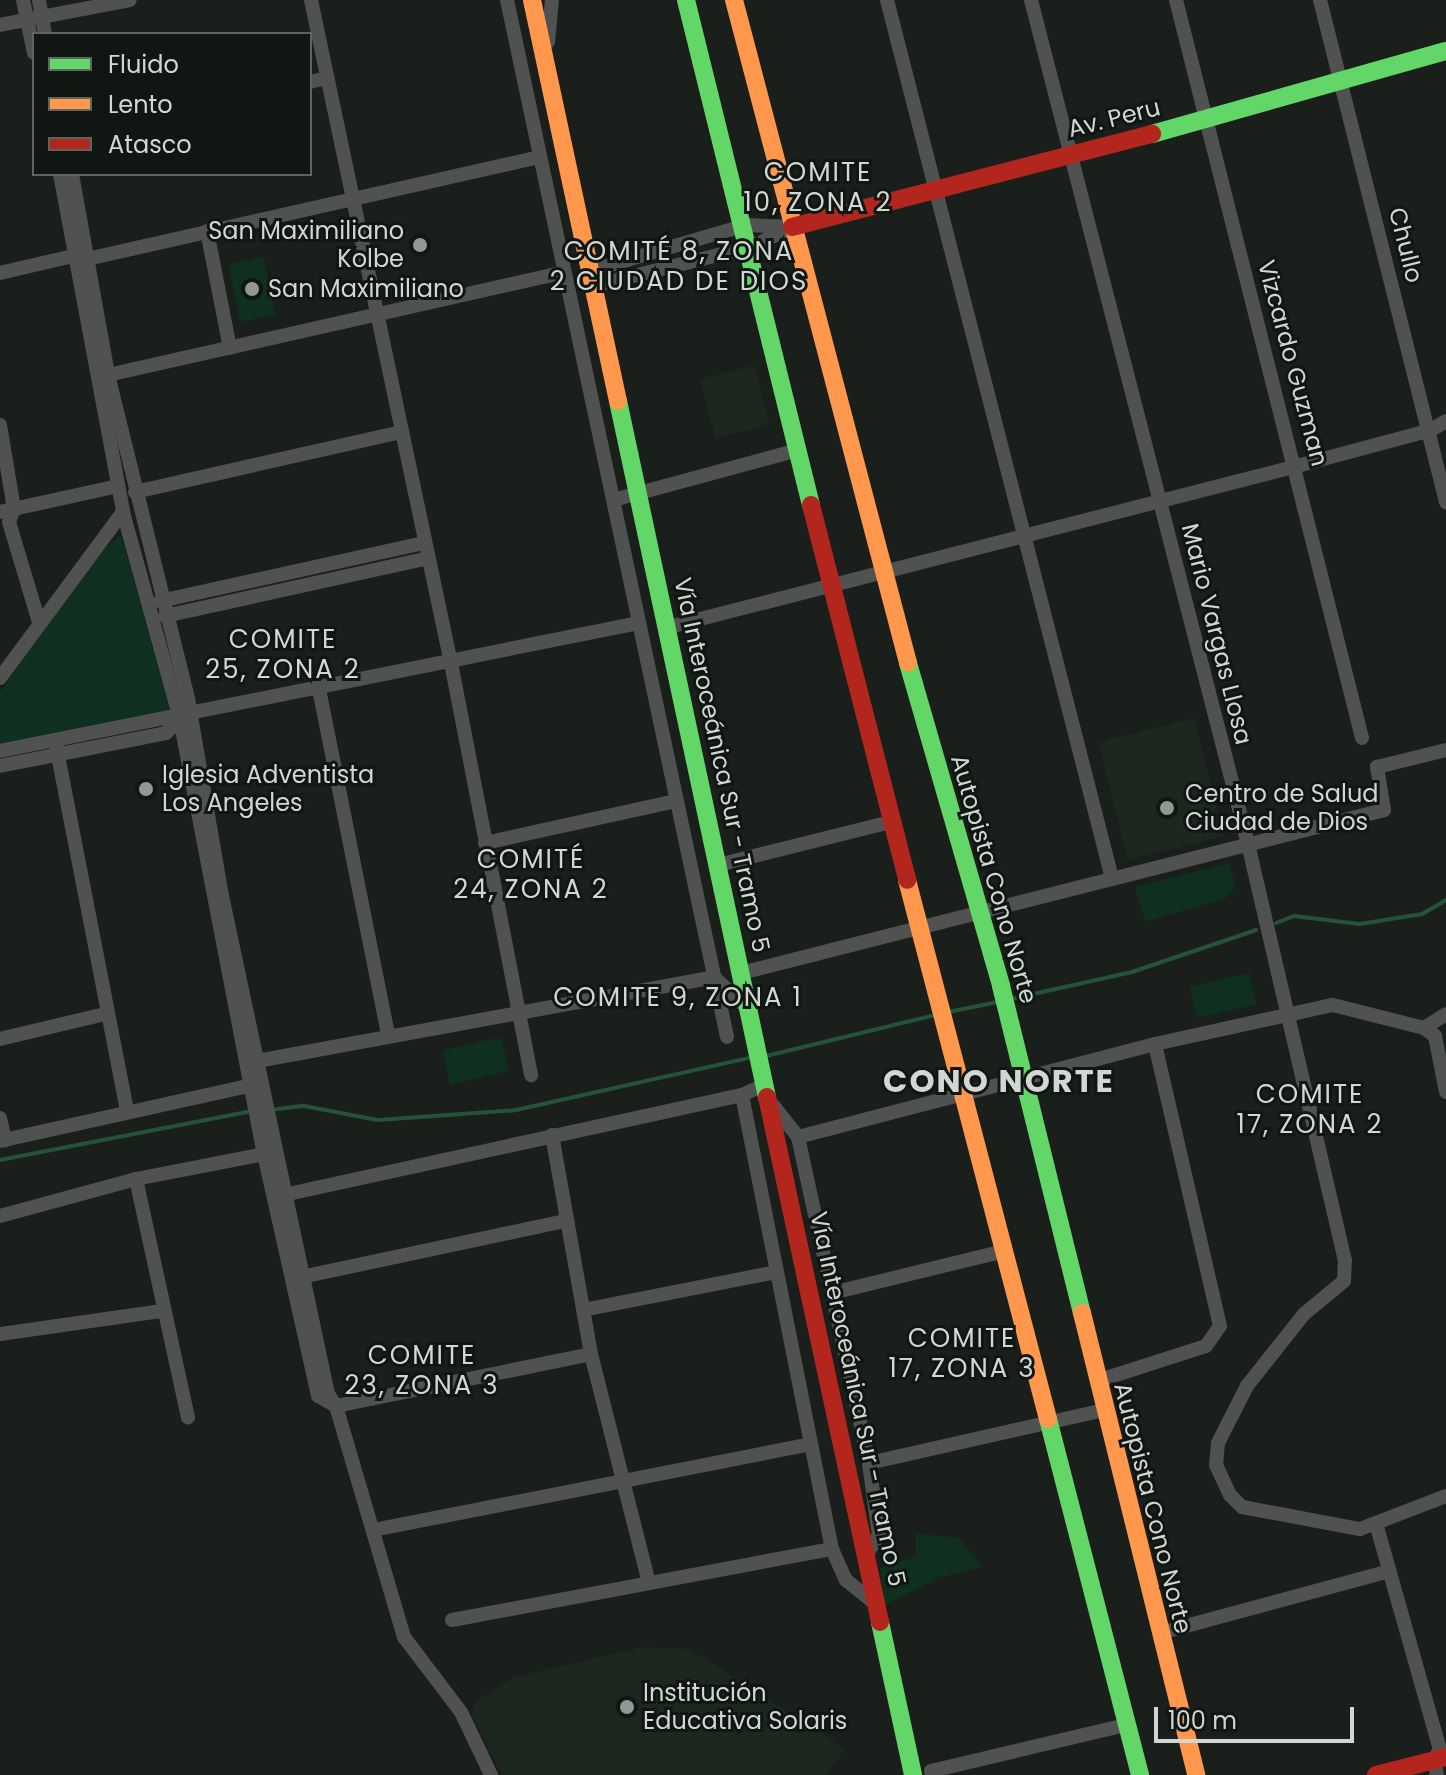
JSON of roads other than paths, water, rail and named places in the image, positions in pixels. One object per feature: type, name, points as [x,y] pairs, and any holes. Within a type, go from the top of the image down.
[{"type":"main road","name":"Vía Interoceánica Sur - Tramo 5","points":[[532,0],[595,277],[877,1605],[926,1774]]},
{"type":"main road","points":[[686,0],[746,225],[831,587],[1140,1775]]},
{"type":"main road","name":"Autopista Cono Norte","points":[[734,0],[977,912],[1011,1022],[1196,1775]]},
{"type":"main road","name":"Av. Peru","points":[[792,227],[1336,85],[1446,51]]},
{"type":"main road","points":[[1336,85],[1446,62]]},
{"type":"main road","points":[[1376,1775],[1439,1764]]},
{"type":"street","points":[[23,0],[32,43]]},
{"type":"street","points":[[39,0],[44,27]]},
{"type":"street","points":[[0,25],[27,18],[44,27],[130,0]]},
{"type":"street","points":[[311,0],[375,315],[451,663],[522,1016],[531,1075]]},
{"type":"street","points":[[507,0],[727,1037]]},
{"type":"street","points":[[545,62],[552,0]]},
{"type":"street","points":[[887,0],[1112,878]]},
{"type":"street","name":"Mario Vargas Llosa","points":[[1031,0],[1248,844],[1345,1260],[1344,1281],[1304,1314],[1247,1386],[1218,1443],[1216,1465],[1230,1495],[1250,1510],[1317,1517],[1360,1529],[1377,1527]]},
{"type":"street","name":"Vizcardo Guzman","points":[[1176,0],[1297,466],[1362,738]]},
{"type":"street","name":"Chullo","points":[[1320,0],[1336,85],[1438,431],[1446,502]]},
{"type":"street","points":[[312,82],[328,78]]},
{"type":"street","points":[[0,273],[207,231],[540,157]]},
{"type":"street","points":[[60,176],[165,616],[257,1061],[271,1153],[296,1279],[328,1394],[336,1406],[404,1637],[461,1712],[491,1775]]},
{"type":"street","points":[[72,176],[80,257],[123,512],[186,717],[252,1085],[271,1153],[288,1194],[296,1279]]},
{"type":"street","points":[[595,277],[746,225],[792,227]]},
{"type":"street","points":[[595,277],[751,247],[792,227]]},
{"type":"street","points":[[207,231],[230,348]]},
{"type":"street","points":[[108,375],[565,272]]},
{"type":"street","points":[[669,627],[1438,431],[1446,421]]},
{"type":"street","points":[[0,425],[9,522],[39,622]]},
{"type":"street","points":[[135,492],[402,432]]},
{"type":"street","points":[[613,500],[798,450]]},
{"type":"street","points":[[7,510],[118,486]]},
{"type":"street","points":[[0,678],[123,512]]},
{"type":"street","points":[[160,601],[424,543]]},
{"type":"street","points":[[165,616],[428,558]]},
{"type":"street","points":[[0,751],[166,733],[186,717],[639,623]]},
{"type":"street","points":[[319,689],[388,1034]]},
{"type":"street","points":[[0,766],[56,747]]},
{"type":"street","points":[[56,747],[105,1014],[127,1109]]},
{"type":"street","points":[[741,973],[1384,810],[1377,767],[1446,750]]},
{"type":"street","points":[[485,843],[676,801]]},
{"type":"street","points":[[718,865],[894,821]]},
{"type":"street","points":[[257,1061],[451,1021],[522,1016],[714,977]]},
{"type":"street","points":[[714,977],[750,1009]]},
{"type":"street","points":[[798,1137],[1155,1044],[1288,1012],[1333,1005],[1424,1028],[1435,1036],[1446,1092]]},
{"type":"street","points":[[0,1039],[105,1014]]},
{"type":"street","points":[[1424,1028],[1446,1014]]},
{"type":"street","points":[[1097,1381],[1206,1346],[1220,1326],[1155,1044]]},
{"type":"street","points":[[0,1118],[3,1140],[127,1109],[252,1085]]},
{"type":"street","points":[[288,1194],[767,1087],[798,1137],[869,1463],[879,1535],[868,1552]]},
{"type":"street","points":[[742,1095],[832,1549],[846,1580],[877,1605]]},
{"type":"street","points":[[552,1135],[591,1354],[620,1484],[648,1580]]},
{"type":"street","points":[[0,1216],[136,1179],[271,1153]]},
{"type":"street","points":[[136,1179],[162,1311],[188,1417]]},
{"type":"street","points":[[296,1279],[565,1221]]},
{"type":"street","points":[[832,1293],[1004,1251]]},
{"type":"street","points":[[583,1310],[776,1272]]},
{"type":"street","points":[[0,1334],[162,1311]]},
{"type":"street","points":[[336,1406],[591,1354]]},
{"type":"street","points":[[869,1463],[1104,1410]]},
{"type":"street","points":[[373,1530],[620,1484],[810,1444]]},
{"type":"street","points":[[1439,1764],[1440,1749],[1377,1527],[1446,1496]]},
{"type":"street","points":[[452,1620],[594,1596],[648,1580],[832,1549]]},
{"type":"street","points":[[1160,1633],[1390,1571]]},
{"type":"street","points":[[926,1774],[1126,1725]]},
{"type":"waterway","points":[[1276,923],[1294,916],[1360,924],[1422,914],[1446,900]]},
{"type":"waterway","points":[[1011,999],[1132,972],[1256,930]]},
{"type":"waterway","points":[[948,1012],[998,1002]]},
{"type":"waterway","points":[[766,1056],[936,1015]]},
{"type":"waterway","points":[[270,1110],[304,1106],[378,1120],[516,1110],[749,1058]]},
{"type":"waterway","points":[[0,1160],[253,1111]]},
{"type":"place","name":"San Maximiliano Kolbe","points":[[420,245]]},
{"type":"place","name":"San Maximiliano","points":[[252,289]]},
{"type":"place","name":"Iglesia Adventista Los Angeles","points":[[146,789]]},
{"type":"place","name":"Centro de Salud Ciudad de Dios","points":[[1167,808]]},
{"type":"place","name":"Institución Educativa Solaris","points":[[627,1707]]},
{"type":"district","name":"COMITE 10, ZONA 2","points":[[818,188]]},
{"type":"district","name":"COMITÉ 8, ZONA 2 CIUDAD DE DIOS","points":[[679,267]]},
{"type":"district","name":"COMITE 25, ZONA 2","points":[[283,655]]},
{"type":"district","name":"COMITÉ 24, ZONA 2","points":[[531,875]]},
{"type":"district","name":"COMITE 9, ZONA 1","points":[[678,998]]},
{"type":"district","name":"CONO NORTE","points":[[999,1081]]},
{"type":"district","name":"COMITE 17, ZONA 2","points":[[1310,1110]]},
{"type":"district","name":"COMITE 17, ZONA 3","points":[[962,1354]]},
{"type":"district","name":"COMITE 23, ZONA 3","points":[[422,1371]]}]
